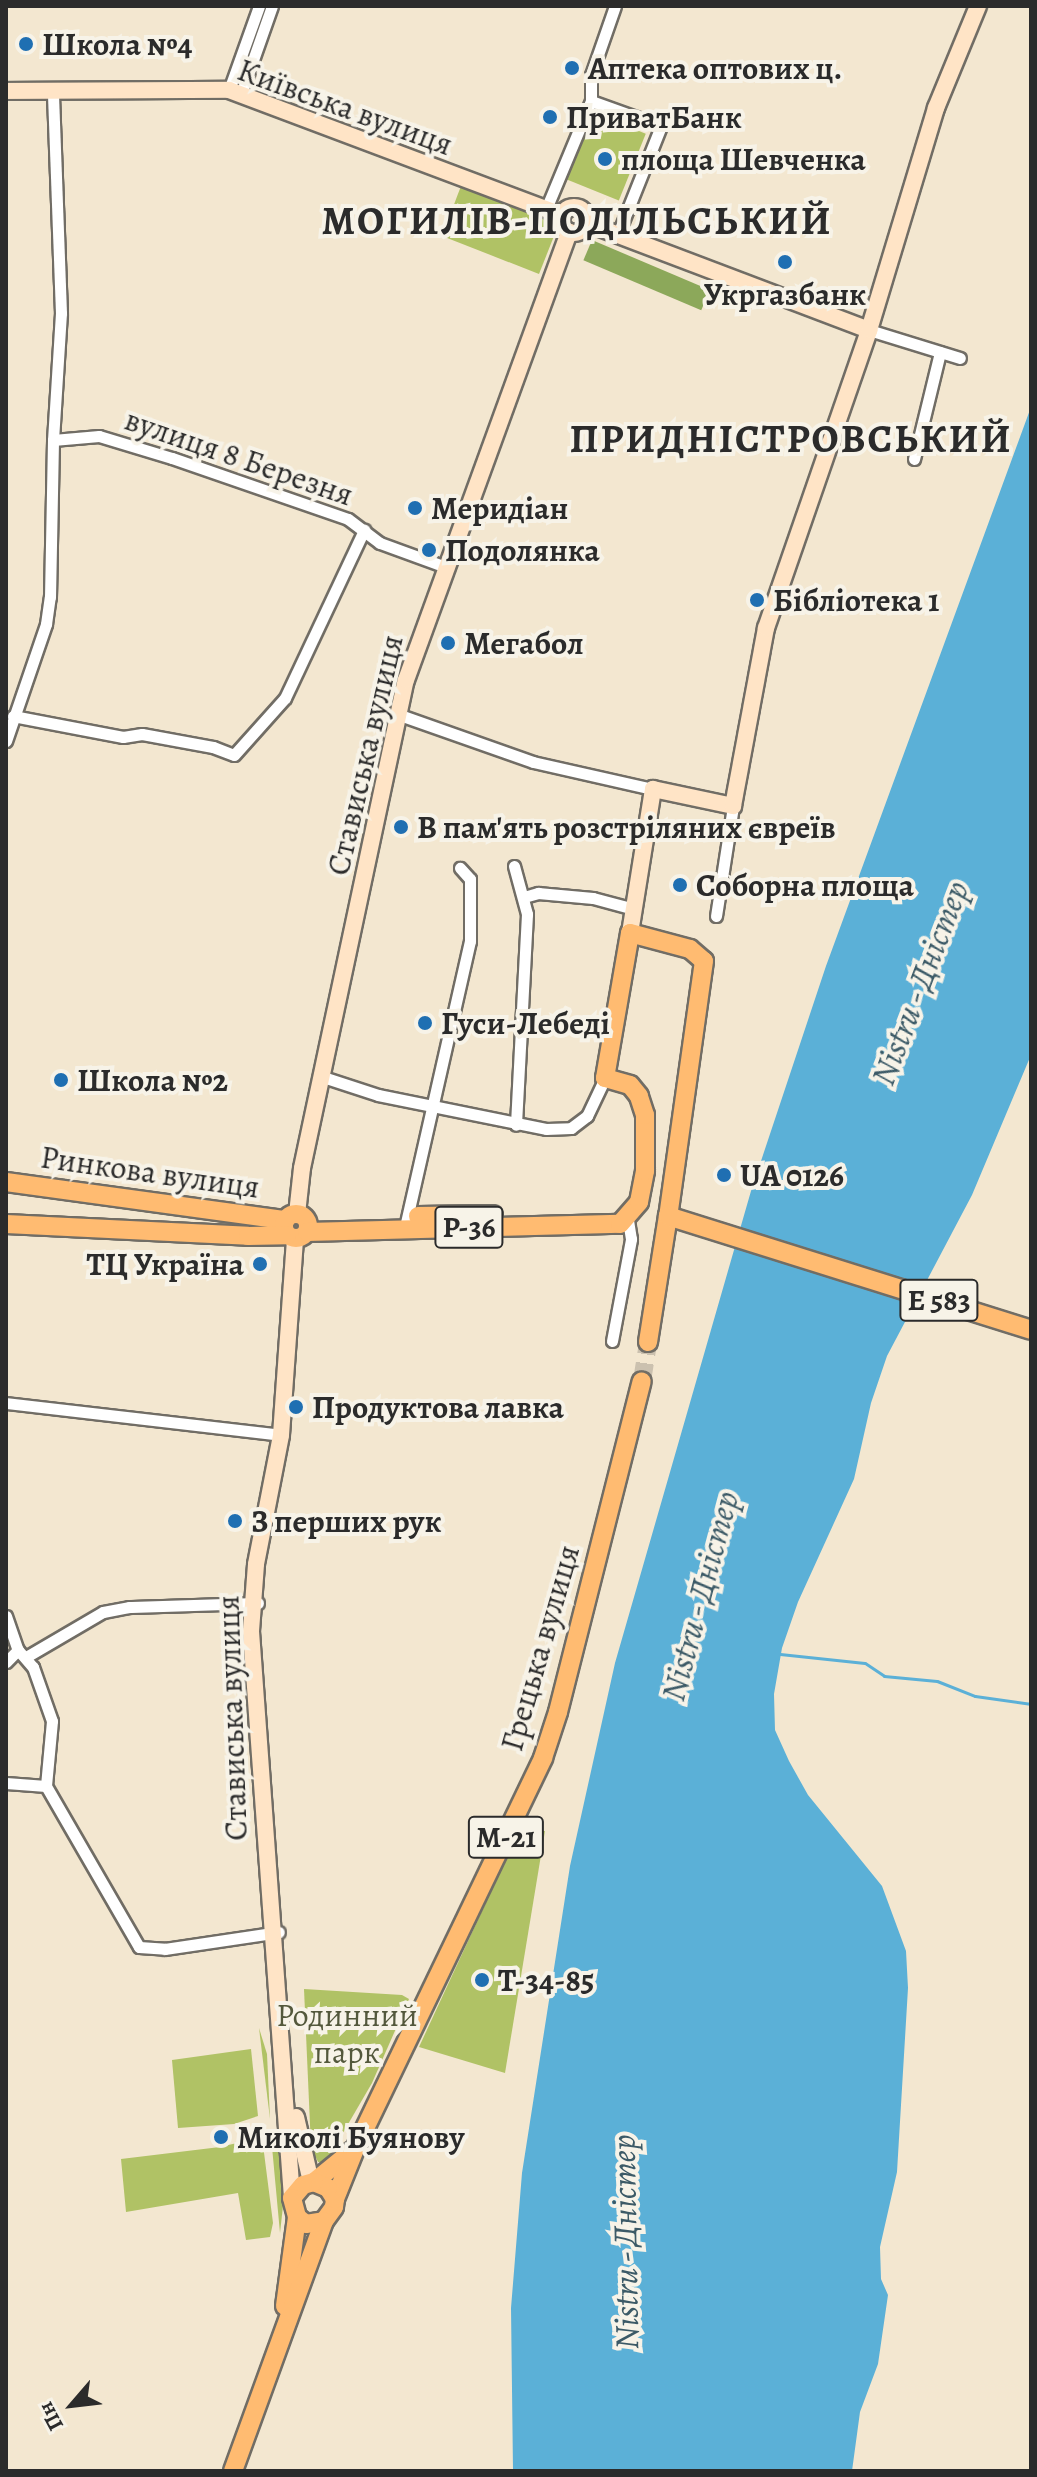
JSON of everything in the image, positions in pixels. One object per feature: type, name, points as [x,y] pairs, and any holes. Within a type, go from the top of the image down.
[{"type":"main road","points":[[627,1215],[639,1202],[645,1171],[645,1115],[639,1096],[630,1085],[605,1078],[653,789],[733,806],[766,628],[869,330],[936,108],[978,6]]},
{"type":"main road","name":"Київська вулиця","points":[[6,91],[235,92],[562,215]]},
{"type":"main road","points":[[577,208],[584,212],[587,223],[579,233],[569,232],[561,224],[562,215],[568,209],[577,208]]},
{"type":"main road","points":[[587,223],[869,330]]},
{"type":"main road","name":"Стависька вулиця","points":[[292,2198],[275,1933],[251,1651],[255,1603],[281,1435],[302,1168],[397,714],[446,567],[569,232]]},
{"type":"main road","points":[[630,933],[699,954],[705,971],[648,1342]]},
{"type":"main road","name":"Ринкова вулиця","points":[[6,1182],[297,1228]]},
{"type":"main road","name":"Ринкова вулиця","points":[[6,1224],[248,1236],[297,1228],[406,1222],[597,1227],[620,1224],[627,1215]]},
{"type":"main road","name":"E 583","points":[[668,1216],[1031,1330]]},
{"type":"main road","name":"Стависька вулиця","points":[[255,1603],[287,1437],[297,1228]]},
{"type":"main road","name":"Грецька вулиця","points":[[335,2199],[355,2149],[543,1758],[637,1413],[642,1381]]},
{"type":"main road","name":"Стависька вулиця","points":[[275,1933],[299,2138],[312,2182]]},
{"type":"main road","name":"Грецька вулиця","points":[[312,2182],[355,2149]]},
{"type":"main road","points":[[312,2182],[328,2188],[335,2199]]},
{"type":"main road","name":"М-21","points":[[281,2341],[297,2217],[292,2198],[296,2190],[312,2182]]},
{"type":"main road","name":"М-21","points":[[233,2471],[324,2221],[331,2216],[335,2199]]},
{"type":"main road","points":[[297,2217],[306,2224],[324,2221]]},
{"type":"street","points":[[235,92],[259,6]]},
{"type":"street","points":[[235,92],[272,6]]},
{"type":"street","points":[[546,209],[591,101],[591,75],[615,6]]},
{"type":"street","points":[[6,741],[46,624],[50,597],[53,440],[61,313],[53,90]]},
{"type":"street","points":[[591,101],[661,126],[618,234]]},
{"type":"street","points":[[869,330],[960,358]]},
{"type":"street","points":[[914,459],[940,352]]},
{"type":"street","name":"вулиця 8 Березня","points":[[53,440],[99,436],[348,519],[380,543],[446,567]]},
{"type":"street","points":[[13,716],[123,737],[142,734],[213,747],[234,755],[285,698],[364,530]]},
{"type":"street","points":[[397,714],[533,762],[653,789]]},
{"type":"street","points":[[716,916],[733,806]]},
{"type":"street","points":[[514,866],[527,914],[516,1125]]},
{"type":"street","points":[[406,1222],[470,941],[470,879],[460,868]]},
{"type":"street","points":[[524,897],[538,893],[593,898],[634,909]]},
{"type":"street","points":[[323,1077],[378,1095],[516,1125],[571,1128],[595,1105],[605,1078]]},
{"type":"street","points":[[612,1341],[631,1239],[627,1215]]},
{"type":"street","points":[[6,1403],[281,1435]]},
{"type":"street","points":[[6,1662],[103,1612],[129,1607],[255,1603]]},
{"type":"street","points":[[6,1616],[52,1721],[46,1786],[139,1947],[165,1949],[275,1933]]},
{"type":"street","points":[[6,1783],[46,1786]]},
{"type":"green space","name":"площа Шевченка","points":[[592,112],[646,134],[619,200],[565,179]]},
{"type":"green space","points":[[461,186],[552,222],[556,231],[539,274],[442,236]]},
{"type":"green space","points":[[592,240],[710,290],[701,310],[583,260]]},
{"type":"green space","points":[[519,1831],[545,1831],[505,2073],[419,2047]]},
{"type":"green space","name":"Родинний парк","points":[[304,1989],[402,1995],[409,1999],[372,2083],[326,2162],[318,2162],[311,2147]]},
{"type":"green space","points":[[259,2028],[267,2054],[270,2119]]},
{"type":"green space","points":[[251,2049],[258,2116],[234,2124],[178,2128],[172,2060]]},
{"type":"green space","points":[[279,2134],[283,2206],[280,2233],[271,2136]]},
{"type":"green space","points":[[262,2137],[273,2223],[270,2237],[246,2240],[238,2193],[126,2212],[121,2159],[220,2147]]},
{"type":"water","name":"Nistru - Дністер","points":[[1031,407],[1031,1055],[972,1195],[887,1356],[871,1403],[854,1479],[798,1602],[782,1648],[774,1694],[775,1730],[789,1761],[808,1795],[882,1886],[906,1951],[908,1988],[897,2172],[880,2247],[881,2279],[888,2295],[878,2364],[860,2412],[852,2471],[513,2471],[511,2308],[522,2173],[570,1866],[615,1663],[751,1191],[826,966]]},
{"type":"waterway","points":[[780,1654],[865,1663],[884,1676],[937,1681],[975,1696],[1031,1704]]},
{"type":"tunnel","points":[[642,1381],[648,1342]]},
{"type":"place","name":"Школа №4","points":[[26,44]]},
{"type":"place","name":"Аптека оптових ц.","points":[[572,68]]},
{"type":"place","name":"ПриватБанк","points":[[550,117]]},
{"type":"place","name":"площа Шевченка","points":[[605,159]]},
{"type":"place","name":"Укргазбанк","points":[[785,262]]},
{"type":"place","name":"Меридіан","points":[[415,508]]},
{"type":"place","name":"Подолянка","points":[[429,550]]},
{"type":"place","name":"Бібліотека 1","points":[[757,600]]},
{"type":"place","name":"Мегабол","points":[[448,643]]},
{"type":"place","name":"В пам'ять розстріляних євреїв","points":[[401,827]]},
{"type":"place","name":"Соборна площа","points":[[680,885]]},
{"type":"place","name":"Гуси-Лебеді","points":[[425,1023]]},
{"type":"place","name":"Школа №2","points":[[61,1080]]},
{"type":"place","name":"UA 0126","points":[[724,1175]]},
{"type":"place","name":"ТЦ Україна","points":[[260,1264]]},
{"type":"place","name":"Продуктова лавка","points":[[296,1407]]},
{"type":"place","name":"З перших рук","points":[[235,1521]]},
{"type":"place","name":"Т-34-85","points":[[482,1980]]},
{"type":"place","name":"Миколі Буянову","points":[[221,2137]]},
{"type":"district","name":"МОГИЛІВ-ПОДІЛЬСЬКИЙ","points":[[577,221]]},
{"type":"district","name":"ПРИДНІСТРОВСЬКИЙ","points":[[791,439]]}]
